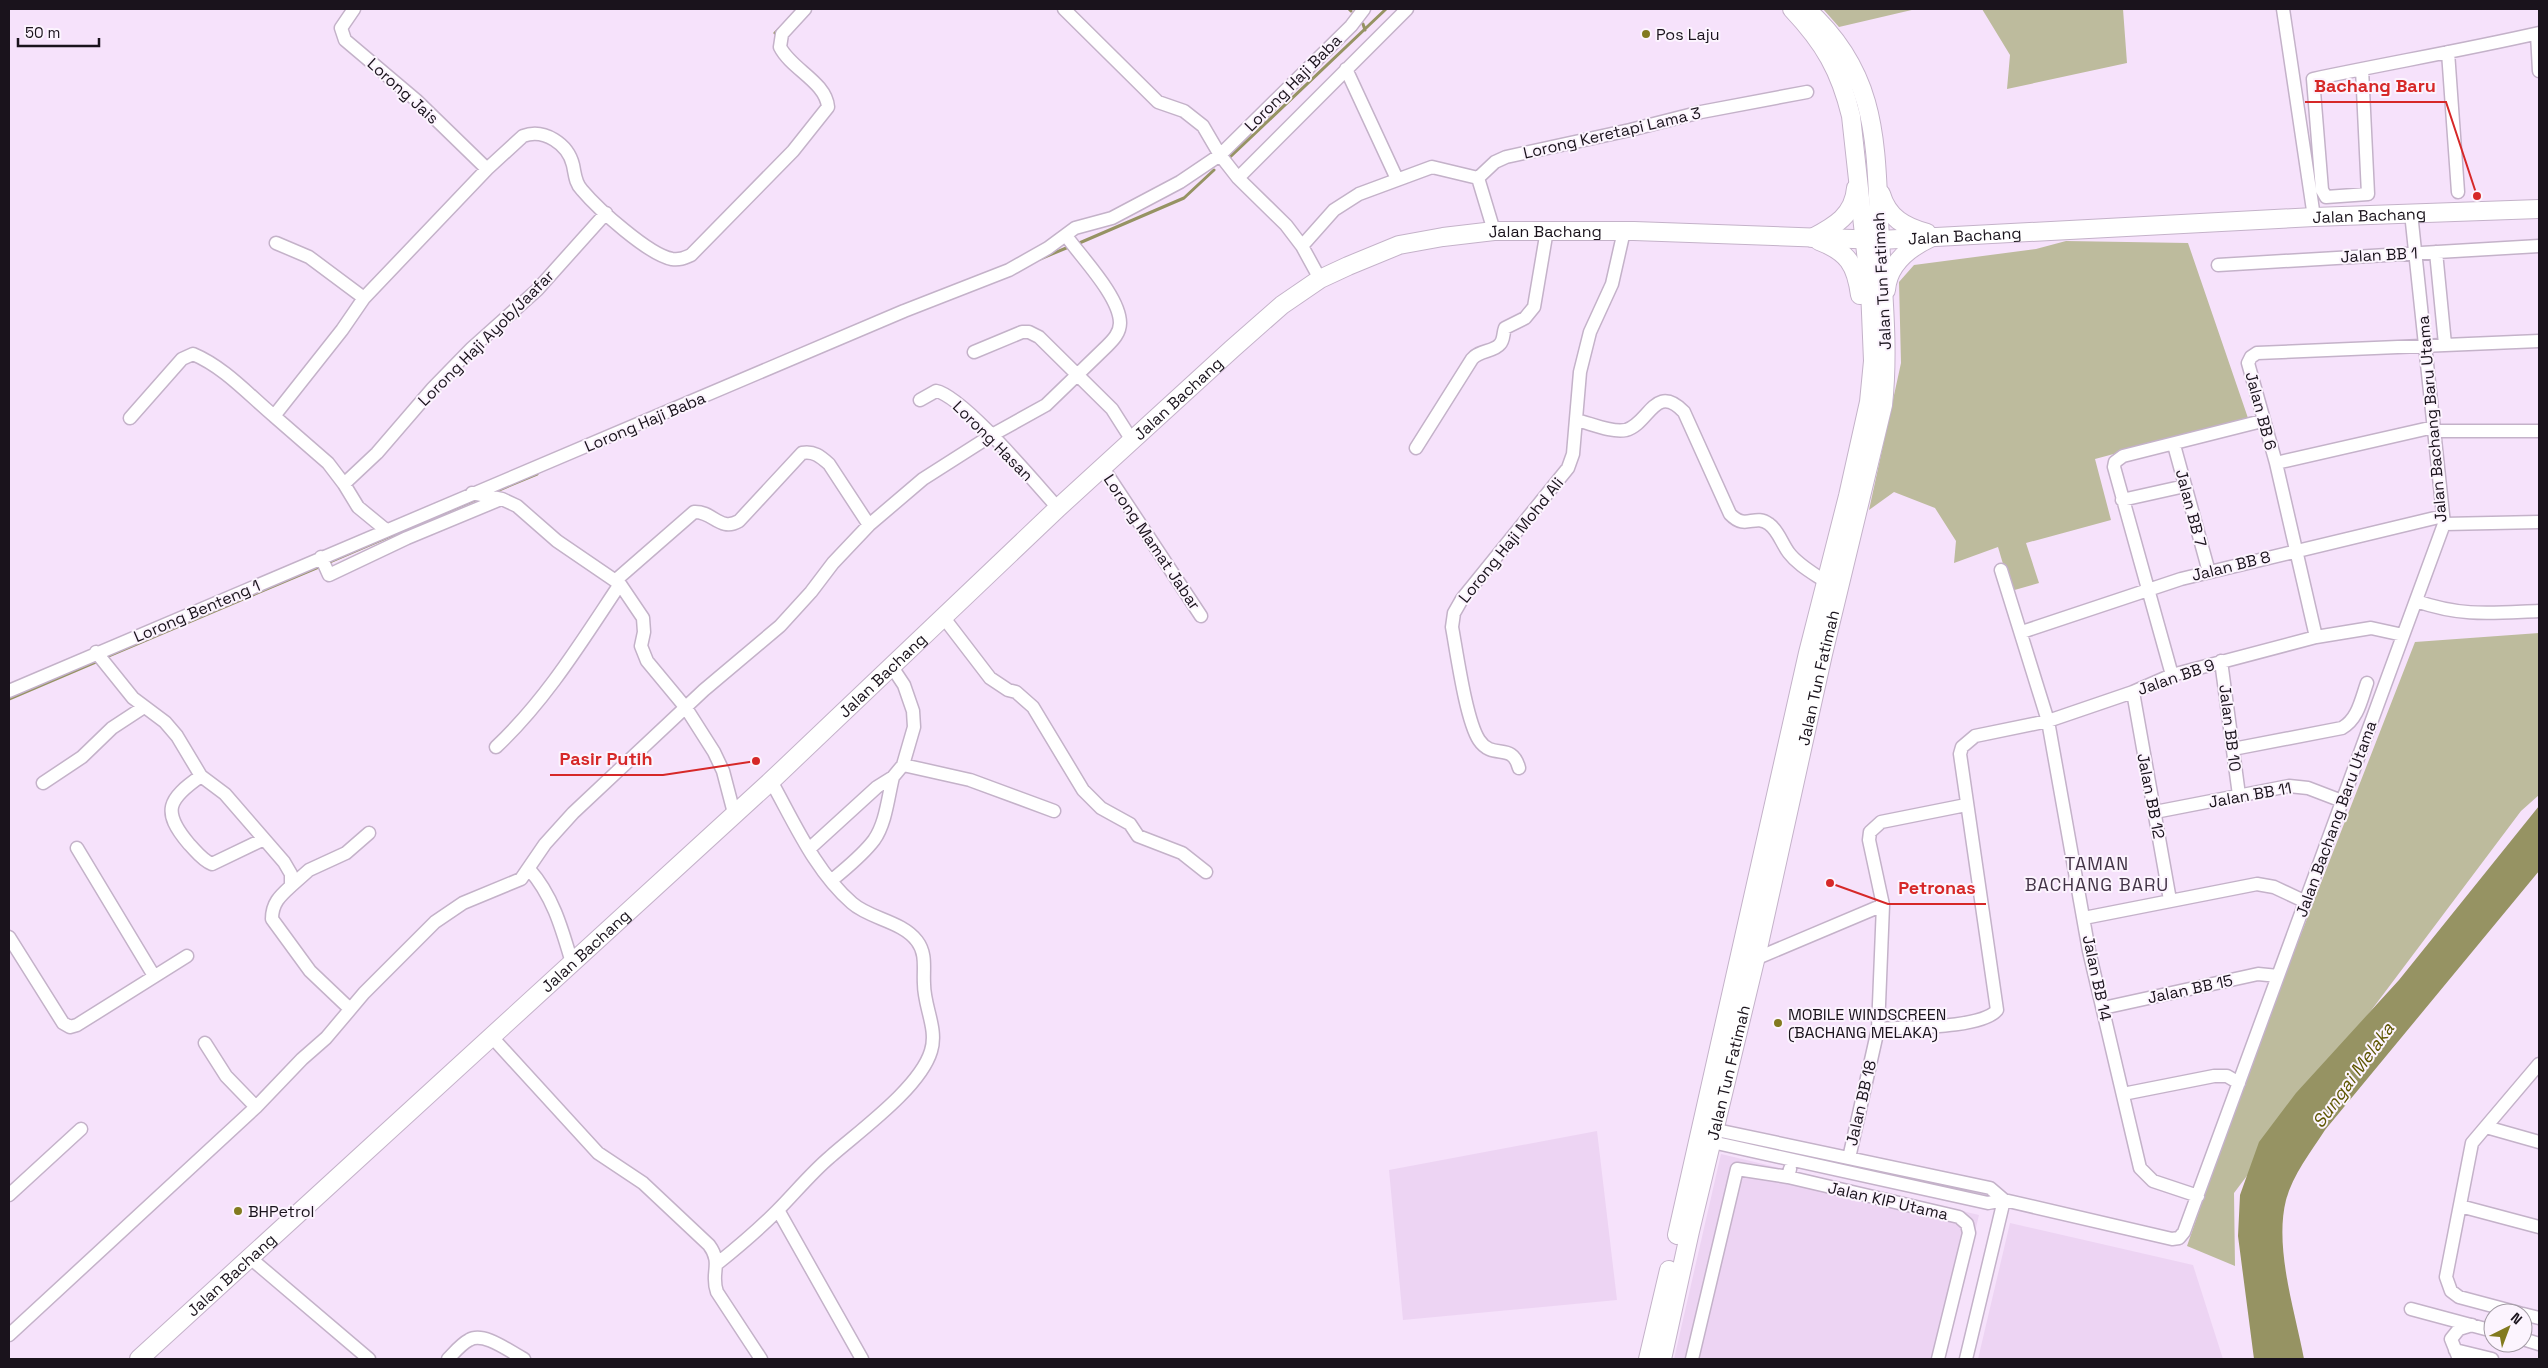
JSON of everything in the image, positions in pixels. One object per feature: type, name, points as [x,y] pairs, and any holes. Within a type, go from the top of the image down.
[{"type":"main road","name":"Jalan Tun Fatimah","points":[[1648,1359],[1705,1134],[1756,959],[1819,673],[1883,406],[1886,372],[1885,304],[1873,240],[1857,176],[1851,116],[1842,82],[1825,48],[1792,9]]},
{"type":"main road","name":"Jalan Tun Fatimah","points":[[1662,1359],[1705,1134],[1826,582],[1848,496],[1868,402],[1872,340],[1873,240],[1877,167],[1870,111],[1856,72],[1840,46],[1806,9]]},
{"type":"main road","points":[[1877,167],[1881,195],[1891,215],[1911,229],[1935,236]]},
{"type":"main road","points":[[1811,238],[1846,216],[1856,196],[1857,176]]},
{"type":"main road","name":"Jalan Bachang","points":[[139,1359],[771,781],[1058,508],[1282,305],[1320,279],[1399,245],[1436,238],[1494,231],[1624,231],[1873,240],[2314,217],[2539,209]]},
{"type":"main road","points":[[1885,304],[1886,286],[1897,263],[1911,249],[1935,236]]},
{"type":"main road","points":[[1811,238],[1830,245],[1851,262],[1857,274],[1862,311],[1872,340]]},
{"type":"street","name":"Lorong Jais","points":[[354,9],[341,28],[345,40],[416,100],[487,169]]},
{"type":"street","points":[[274,416],[342,330],[364,298],[487,169],[523,136],[541,133],[562,146],[573,165],[581,189],[606,213],[652,250],[671,258],[681,259],[691,255],[731,216],[792,151],[828,107],[825,94],[793,65],[780,47],[782,34],[805,9]]},
{"type":"street","points":[[1064,9],[1158,102],[1184,111],[1194,118],[1212,138],[1220,155],[1238,178],[1277,215],[1302,246],[1320,279]]},
{"type":"street","name":"Lorong Haji Baba","points":[[386,530],[476,494],[904,311],[1009,270],[1071,242],[1076,228],[1112,218],[1155,196],[1220,155],[1356,20],[1364,9]]},
{"type":"street","points":[[1238,178],[1407,9]]},
{"type":"street","points":[[2283,9],[2314,217]]},
{"type":"street","points":[[2362,69],[2368,194],[2326,197],[2323,194],[2313,79],[2538,33],[2539,71]]},
{"type":"street","points":[[2448,52],[2458,192]]},
{"type":"street","points":[[1346,69],[1397,179]]},
{"type":"street","name":"Lorong Keretapi Lama 3","points":[[1478,178],[1495,162],[1506,157],[1630,130],[1700,112],[1807,92]]},
{"type":"street","points":[[1302,246],[1334,210],[1347,200],[1432,167],[1478,178],[1494,231]]},
{"type":"street","name":"Lorong Haji Ayob/Jaafar","points":[[344,484],[377,453],[433,388],[537,290],[606,213]]},
{"type":"street","name":"Jalan Bachang Baru Utama","points":[[2004,1200],[2172,1239],[2178,1238],[2184,1232],[2444,520],[2411,213]]},
{"type":"street","points":[[1416,448],[1472,359],[1480,352],[1498,346],[1502,341],[1505,328],[1525,318],[1534,307],[1546,230]]},
{"type":"street","name":"Lorong Haji Mohd Ali","points":[[1519,768],[1513,755],[1507,752],[1491,752],[1485,748],[1473,730],[1452,627],[1454,613],[1462,599],[1568,468],[1573,454],[1580,372],[1590,332],[1612,284],[1624,231]]},
{"type":"street","points":[[9,1335],[256,1106],[302,1059],[326,1038],[350,1009],[435,922],[463,903],[521,879],[546,844],[574,812],[686,708],[780,626],[811,592],[832,563],[869,525],[923,478],[992,435],[1046,405],[1116,337],[1120,325],[1119,314],[1109,294],[1071,242]]},
{"type":"street","points":[[276,244],[309,257],[364,298]]},
{"type":"street","name":"Jalan BB 1","points":[[2218,265],[2539,246]]},
{"type":"street","points":[[2436,252],[2445,344]]},
{"type":"street","points":[[974,352],[1022,332],[1030,332],[1039,337],[1112,410],[1133,442]]},
{"type":"street","points":[[2425,345],[2539,341]]},
{"type":"street","name":"Jalan BB 6","points":[[2316,637],[2276,463],[2262,421],[2248,363],[2256,353],[2425,345]]},
{"type":"street","points":[[130,418],[182,359],[193,354],[204,359],[227,375],[328,463],[358,507],[386,530]]},
{"type":"street","name":"Lorong Hasan","points":[[920,400],[930,392],[942,392],[992,435],[1058,508]]},
{"type":"street","points":[[1576,420],[1614,430],[1627,430],[1660,402],[1668,401],[1677,405],[1684,412],[1730,514],[1736,521],[1743,524],[1761,520],[1768,523],[1796,560],[1826,582]]},
{"type":"street","points":[[2172,675],[2114,467],[2118,459],[2262,421]]},
{"type":"street","points":[[2276,463],[2434,429],[2539,431]]},
{"type":"street","name":"Jalan BB 7","points":[[2174,445],[2209,572]]},
{"type":"street","points":[[496,748],[521,724],[539,702],[618,582],[694,512],[706,514],[724,525],[730,526],[739,521],[802,453],[811,452],[820,456],[829,464],[869,525]]},
{"type":"street","name":"Lorong Mamat Jabar","points":[[1103,468],[1202,616]]},
{"type":"street","points":[[2122,500],[2185,486]]},
{"type":"street","points":[[476,494],[500,498],[517,506],[552,537],[618,582],[643,618],[644,632],[641,646],[646,661],[686,708],[720,765],[734,814]]},
{"type":"street","points":[[323,562],[329,575],[407,538],[500,498]]},
{"type":"street","name":"Jalan BB 8","points":[[2022,632],[2147,588],[2297,550],[2444,520],[2539,522]]},
{"type":"street","name":"Lorong Benteng 1","points":[[9,691],[323,562],[386,530]]},
{"type":"street","name":"Jalan BB 14","points":[[2001,570],[2022,632],[2048,721],[2089,950],[2140,1168],[2145,1175],[2171,1188],[2198,1196]]},
{"type":"street","points":[[2416,601],[2443,610],[2470,614],[2539,611]]},
{"type":"street","points":[[944,618],[990,678],[1016,692],[1033,707],[1083,790],[1092,801],[1130,824],[1138,836],[1182,853],[1206,872]]},
{"type":"street","name":"Jalan BB 9","points":[[1966,804],[1960,754],[1968,740],[1975,736],[2048,721],[2133,692],[2172,675],[2316,637],[2371,628],[2403,635]]},
{"type":"street","points":[[97,654],[133,698],[164,722],[177,736],[201,776],[224,794],[284,862],[291,874],[292,886]]},
{"type":"street","name":"Jalan BB 10","points":[[2221,661],[2239,795]]},
{"type":"street","points":[[809,849],[877,787],[893,777],[903,765],[914,727],[913,711],[904,685],[892,667]]},
{"type":"street","points":[[2232,749],[2342,728],[2349,724],[2355,716],[2367,683]]},
{"type":"street","name":"Jalan BB 12","points":[[2133,692],[2156,812],[2170,900]]},
{"type":"street","points":[[43,783],[82,757],[112,728],[144,707]]},
{"type":"street","points":[[903,765],[970,780],[1054,810]]},
{"type":"street","points":[[201,776],[174,798],[172,811],[172,820],[179,832],[200,855],[212,864],[264,839]]},
{"type":"street","points":[[831,881],[864,852],[875,839],[880,828],[893,777]]},
{"type":"street","points":[[718,1264],[755,1233],[830,1157],[899,1096],[923,1067],[931,1052],[934,1037],[924,986],[923,952],[917,940],[908,932],[853,904],[831,881],[809,849],[771,781]]},
{"type":"street","name":"Jalan BB 11","points":[[2156,812],[2289,786],[2299,786],[2342,801]]},
{"type":"street","points":[[1878,1028],[1949,1025],[1989,1017],[1998,1010],[1966,804]]},
{"type":"street","name":"Jalan BB 18","points":[[1849,1158],[1878,1028],[1883,904],[1869,840],[1870,832],[1881,822],[1966,804]]},
{"type":"street","points":[[350,1009],[310,971],[272,919],[272,908],[309,870],[346,853],[368,833]]},
{"type":"street","points":[[77,848],[154,976]]},
{"type":"street","points":[[529,869],[539,880],[558,915],[572,963]]},
{"type":"street","points":[[2084,918],[2257,884],[2274,887],[2306,902]]},
{"type":"street","points":[[1756,959],[1883,904]]},
{"type":"street","points":[[9,938],[63,1023],[70,1027],[77,1025],[187,956]]},
{"type":"street","name":"Jalan BB 15","points":[[2103,1008],[2258,974],[2278,976]]},
{"type":"street","points":[[491,1036],[598,1153],[643,1183],[710,1245],[716,1254],[718,1264],[714,1283],[717,1292],[761,1359]]},
{"type":"street","points":[[205,1043],[226,1076],[256,1106]]},
{"type":"street","points":[[2483,1304],[2468,1300],[2451,1291],[2446,1277],[2468,1153],[2472,1143],[2539,1064]]},
{"type":"street","points":[[2122,1094],[2214,1076],[2227,1076],[2239,1083]]},
{"type":"street","points":[[2486,1127],[2539,1142]]},
{"type":"street","points":[[9,1195],[80,1129]]},
{"type":"street","points":[[1705,1134],[1849,1158],[1990,1188],[2004,1200]]},
{"type":"street","points":[[1705,1134],[1792,1160],[1988,1203],[2004,1200]]},
{"type":"street","points":[[1788,1177],[1792,1160]]},
{"type":"street","name":"Jalan KIP Utama","points":[[1692,1359],[1737,1169],[1788,1177],[1959,1218],[1968,1224],[1968,1233],[1938,1359]]},
{"type":"street","points":[[1966,1359],[2004,1200]]},
{"type":"street","points":[[2460,1206],[2539,1227]]},
{"type":"street","points":[[778,1210],[862,1359]]},
{"type":"street","points":[[249,1258],[369,1359]]},
{"type":"street","points":[[2411,1309],[2483,1328]]},
{"type":"street","points":[[2472,1325],[2464,1326],[2454,1334],[2451,1340],[2457,1354],[2492,1359]]},
{"type":"street","points":[[448,1359],[468,1340],[474,1338],[482,1338],[524,1359]]},
{"type":"shaded area","points":[[1823,9],[1916,9],[1839,27]]},
{"type":"shaded area","points":[[1982,9],[2123,9],[2127,63],[2007,89],[2010,55]]},
{"type":"shaded area","points":[[2066,241],[2188,243],[2248,418],[2095,459],[2111,520],[2026,543],[2039,583],[2011,591],[1998,547],[1954,563],[1956,541],[1935,508],[1894,492],[1869,510],[1901,363],[1899,282],[1914,265],[2036,249]]},
{"type":"shaded area","points":[[2539,633],[2539,795],[2521,811],[2234,1193],[2235,1266],[2187,1246],[2248,1070],[2415,642]]},
{"type":"shaded area","points":[[1597,1131],[1617,1300],[1403,1320],[1389,1170]]},
{"type":"shaded area","points":[[1721,1154],[1979,1215],[1945,1359],[1674,1359]]},
{"type":"shaded area","points":[[2010,1223],[2193,1265],[2223,1359],[1978,1359]]},
{"type":"water","name":"Sungai Melaka","points":[[2539,806],[2539,871],[2325,1130],[2293,1181],[2286,1200],[2282,1238],[2287,1280],[2304,1359],[2254,1359],[2238,1236],[2240,1195],[2259,1142],[2296,1093],[2399,980]]},
{"type":"waterway","points":[[1229,158],[1386,9]]},
{"type":"waterway","points":[[1363,24],[1365,30]]},
{"type":"waterway","points":[[775,33],[780,28]]},
{"type":"waterway","points":[[1077,244],[1184,198],[1214,170]]},
{"type":"waterway","points":[[1040,259],[1071,246]]},
{"type":"waterway","points":[[492,493],[537,474]]},
{"type":"waterway","points":[[327,563],[477,499]]},
{"type":"waterway","points":[[106,657],[321,566]]},
{"type":"waterway","points":[[9,699],[98,661]]},
{"type":"place","name":"Pos Laju","points":[[1646,34]]},
{"type":"place","name":"Bachang Baru","points":[[2477,196]]},
{"type":"place","name":"Pasir Putih","points":[[756,761]]},
{"type":"place","name":"Petronas","points":[[1830,883]]},
{"type":"place","name":"MOBILE WINDSCREEN (BACHANG MELAKA)","points":[[1778,1023]]},
{"type":"place","name":"BHPetrol","points":[[238,1211]]},
{"type":"district","name":"TAMAN BACHANG BARU","points":[[2097,873]]}]
